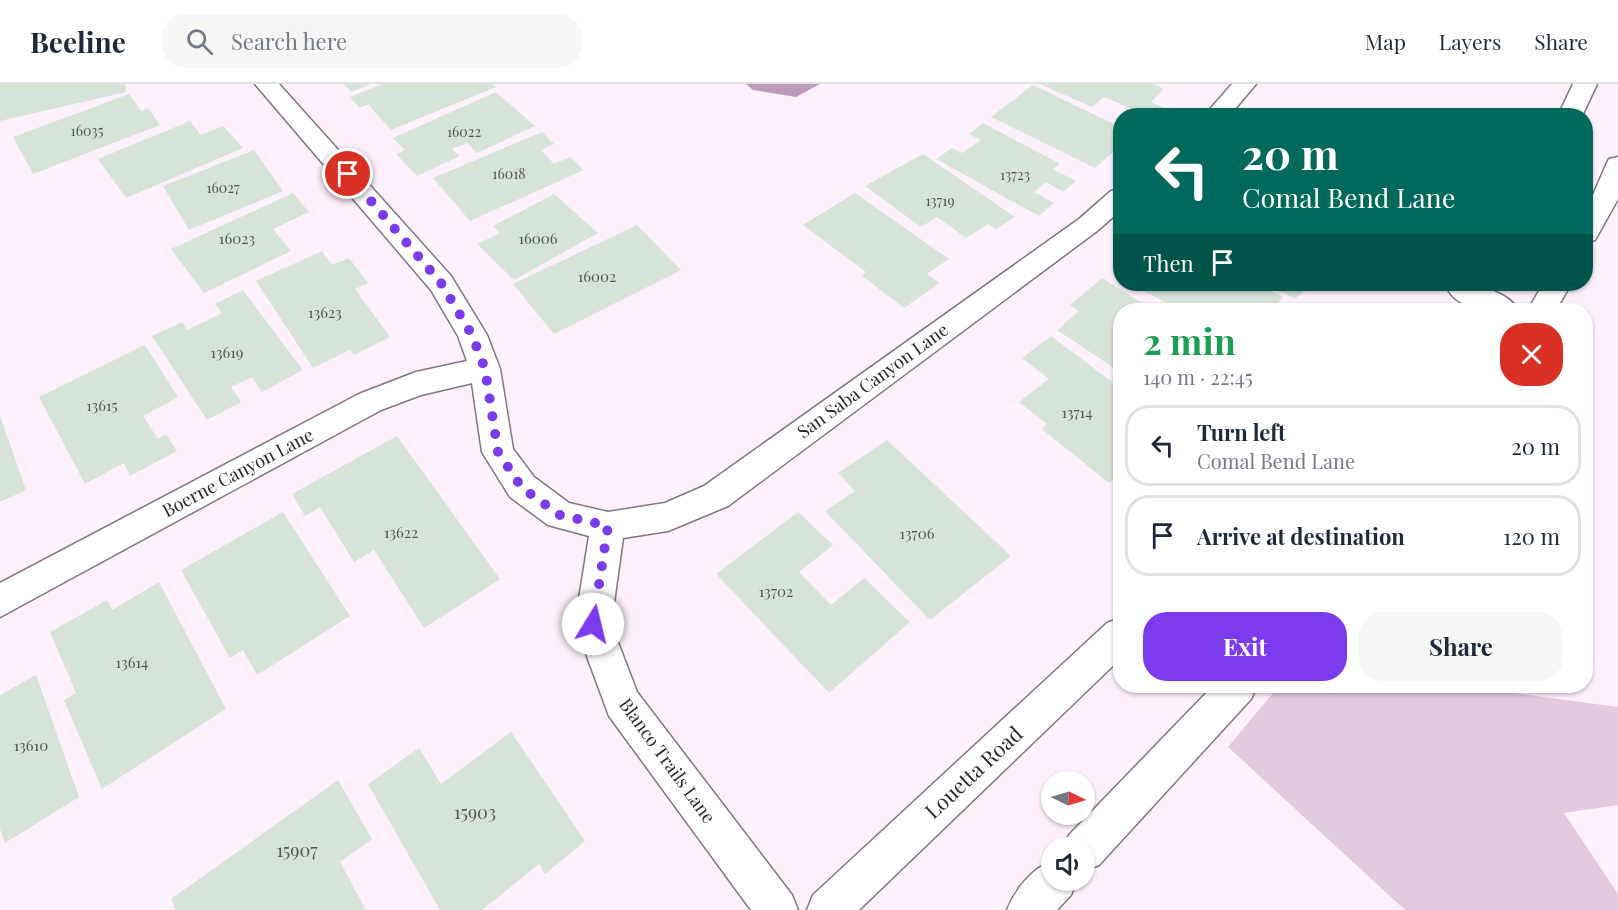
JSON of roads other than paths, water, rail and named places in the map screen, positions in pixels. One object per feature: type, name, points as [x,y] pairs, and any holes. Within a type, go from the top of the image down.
[{"type":"street","points":[[267,84],[441,283],[472,335],[485,369],[498,452],[522,488],[560,515],[608,526]]},
{"type":"street","points":[[1223,108],[1244,84]]},
{"type":"street","points":[[1574,108],[1585,84]]},
{"type":"street","points":[[1593,221],[1606,197],[1618,165]]},
{"type":"street","name":"San Saba Canyon Lane","points":[[608,526],[668,517],[716,496],[1078,232],[1113,203]]},
{"type":"street","points":[[1458,295],[1483,303]]},
{"type":"street","name":"Boerne Canyon Lane","points":[[0,601],[370,402],[416,384],[485,369]]},
{"type":"street","name":"Blanco Trails Lane","points":[[608,526],[593,624],[622,703],[777,910]]},
{"type":"street","name":"Louetta Road","points":[[828,910],[1113,642]]},
{"type":"street","points":[[1095,838],[1231,693]]},
{"type":"street","points":[[1028,910],[1046,891]]}]
